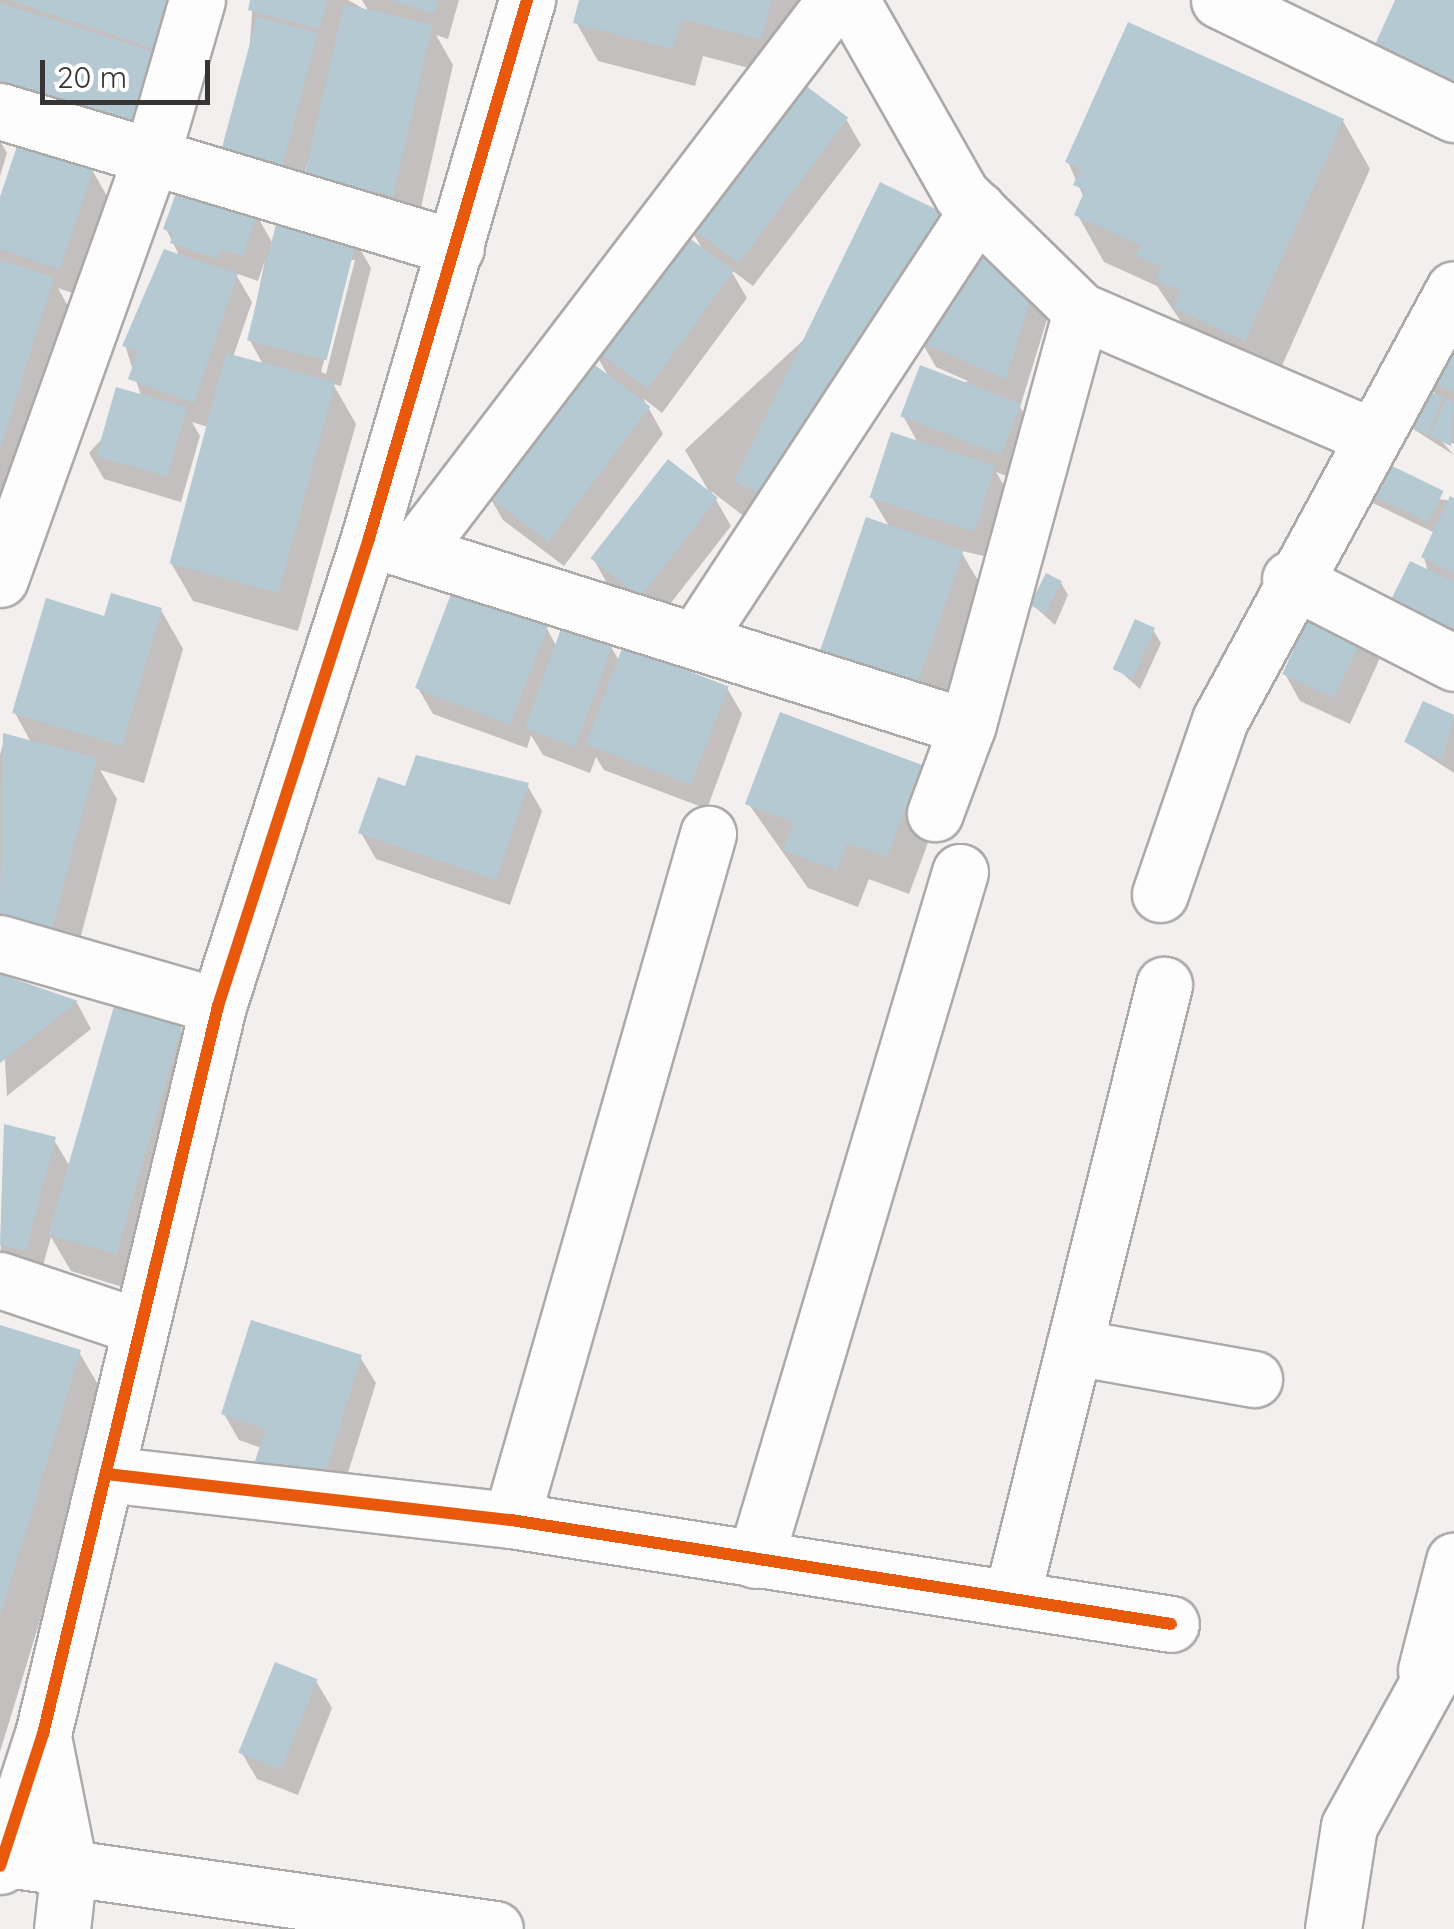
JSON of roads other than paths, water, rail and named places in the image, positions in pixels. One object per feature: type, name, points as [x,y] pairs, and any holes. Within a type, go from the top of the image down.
[{"type":"street","points":[[0,579],[12,505],[152,155],[197,0]]},
{"type":"street","points":[[0,1866],[43,1734],[106,1474],[137,1326],[218,1006],[391,545],[456,248],[526,0]]},
{"type":"street","points":[[391,545],[835,0]]},
{"type":"street","points":[[851,0],[978,209],[1081,311],[1371,436]]},
{"type":"street","points":[[1218,0],[1321,21],[1454,114]]},
{"type":"street","points":[[0,112],[456,248]]},
{"type":"street","points":[[695,641],[978,209]]},
{"type":"street","points":[[1160,894],[1220,720],[1290,578],[1454,289]]},
{"type":"street","points":[[935,813],[968,727],[1081,311]]},
{"type":"street","points":[[391,545],[968,727]]},
{"type":"street","points":[[1290,578],[1454,663]]},
{"type":"street","points":[[511,1520],[708,834]]},
{"type":"street","points":[[755,1560],[960,872]]},
{"type":"street","points":[[0,944],[218,1006]]},
{"type":"street","points":[[1012,1596],[1164,985]]},
{"type":"street","points":[[0,1280],[137,1326]]},
{"type":"street","points":[[1074,1347],[1254,1380]]},
{"type":"street","points":[[106,1474],[511,1520],[1171,1624]]},
{"type":"street","points":[[1420,1692],[1454,1561]]},
{"type":"street","points":[[1333,1929],[1349,1826],[1454,1635]]},
{"type":"street","points":[[43,1734],[69,1867],[62,1929]]},
{"type":"street","points":[[0,1858],[495,1929]]}]
